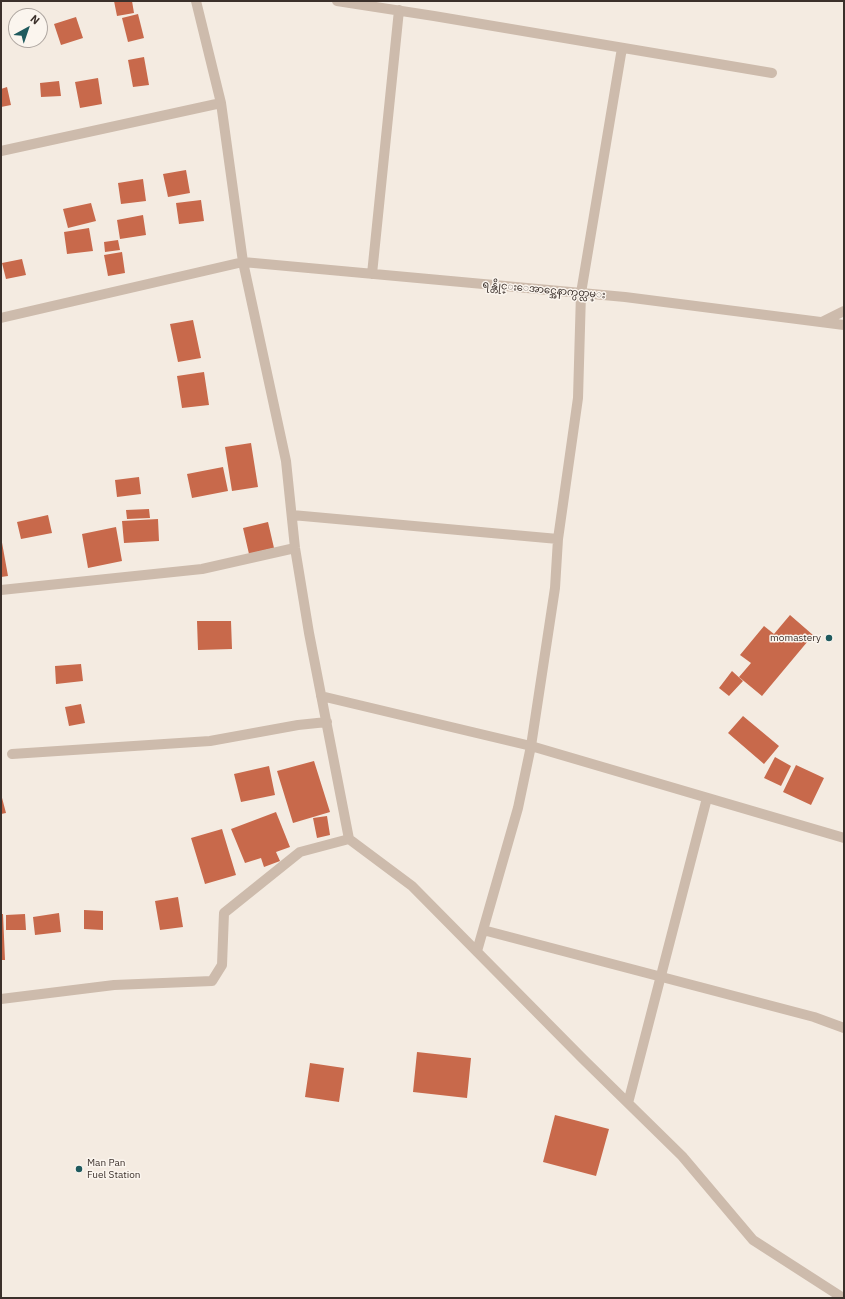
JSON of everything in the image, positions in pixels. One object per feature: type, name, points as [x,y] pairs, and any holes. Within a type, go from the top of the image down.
[{"type":"street","points":[[196,1],[221,103],[243,262],[286,460],[295,548],[309,633],[349,840],[412,886],[682,1156],[753,1240],[843,1298]]},
{"type":"street","points":[[337,1],[399,10],[772,73]]},
{"type":"street","points":[[372,274],[399,10]]},
{"type":"street","points":[[477,951],[518,808],[531,746],[555,588],[558,539],[578,398],[581,293],[622,48]]},
{"type":"street","points":[[1,151],[221,103]]},
{"type":"street","name":"ရန္တိုင္းေအာင္အေနာက္ပတ္လမ္း","points":[[1,318],[243,262],[625,297],[844,325]]},
{"type":"street","points":[[822,322],[844,311]]},
{"type":"street","points":[[292,515],[558,539]]},
{"type":"street","points":[[1,590],[202,569],[295,548]]},
{"type":"street","points":[[321,696],[531,746],[844,838]]},
{"type":"street","points":[[12,754],[210,741],[298,724],[327,722]]},
{"type":"street","points":[[628,1103],[707,798]]},
{"type":"street","points":[[1,999],[114,985],[212,981],[222,965],[224,913],[300,852],[349,840]]},
{"type":"street","points":[[483,930],[660,975],[814,1017],[844,1028]]},
{"type":"building","points":[[114,1],[132,1],[134,13],[117,16]]},
{"type":"building","points":[[138,14],[144,38],[128,42],[122,18]]},
{"type":"building","points":[[76,17],[83,38],[61,45],[54,24]]},
{"type":"building","points":[[144,57],[149,85],[133,87],[128,60]]},
{"type":"building","points":[[98,78],[102,104],[80,108],[75,82]]},
{"type":"building","points":[[59,81],[61,96],[41,97],[40,83]]},
{"type":"building","points":[[7,87],[11,105],[1,107],[1,89]]},
{"type":"building","points":[[186,170],[190,193],[168,197],[163,174]]},
{"type":"building","points":[[143,179],[146,201],[121,204],[118,183]]},
{"type":"building","points":[[201,200],[204,221],[179,224],[176,203]]},
{"type":"building","points":[[91,203],[96,221],[68,228],[63,209]]},
{"type":"building","points":[[143,215],[146,235],[120,239],[117,220]]},
{"type":"building","points":[[89,228],[93,251],[67,254],[64,232]]},
{"type":"building","points":[[118,240],[120,250],[105,252],[104,242]]},
{"type":"building","points":[[122,252],[125,273],[108,276],[104,255]]},
{"type":"building","points":[[22,259],[26,275],[6,279],[2,263]]},
{"type":"building","points":[[193,320],[201,358],[178,362],[170,324]]},
{"type":"building","points":[[204,372],[209,405],[182,408],[177,376]]},
{"type":"building","points":[[251,443],[258,487],[232,491],[225,447]]},
{"type":"building","points":[[223,467],[228,491],[192,498],[187,474]]},
{"type":"building","points":[[139,477],[141,494],[117,497],[115,480]]},
{"type":"building","points":[[149,509],[150,518],[127,519],[126,510]]},
{"type":"building","points":[[48,515],[52,533],[21,539],[17,522]]},
{"type":"building","points":[[158,519],[159,541],[124,543],[122,521]]},
{"type":"building","points":[[268,522],[274,548],[249,554],[243,528]]},
{"type":"building","points":[[116,527],[122,561],[88,568],[82,534]]},
{"type":"building","points":[[1,537],[8,576],[1,577]]},
{"type":"building","points":[[790,615],[813,635],[762,696],[739,677],[751,663],[740,655],[764,626],[774,634]]},
{"type":"building","points":[[197,621],[231,621],[232,649],[198,650]]},
{"type":"building","points":[[81,664],[83,681],[56,684],[55,666]]},
{"type":"building","points":[[732,671],[743,681],[729,696],[719,688]]},
{"type":"building","points":[[81,704],[85,723],[69,726],[65,707]]},
{"type":"building","points":[[743,716],[779,746],[764,764],[728,733]]},
{"type":"building","points":[[775,757],[791,766],[781,786],[764,778]]},
{"type":"building","points":[[314,761],[330,812],[293,823],[277,771]]},
{"type":"building","points":[[796,765],[824,778],[811,805],[783,792]]},
{"type":"building","points":[[269,766],[275,795],[241,802],[234,774]]},
{"type":"building","points":[[1,794],[6,813],[1,814]]},
{"type":"building","points":[[276,812],[290,847],[276,852],[280,861],[264,867],[261,858],[245,863],[231,829]]},
{"type":"building","points":[[327,816],[330,835],[317,838],[313,818]]},
{"type":"building","points":[[222,829],[236,875],[205,884],[191,838]]},
{"type":"building","points":[[178,897],[183,927],[160,930],[155,901]]},
{"type":"building","points":[[84,910],[103,911],[103,930],[84,929]]},
{"type":"building","points":[[59,913],[61,932],[35,935],[33,917]]},
{"type":"building","points":[[1,914],[3,914],[5,960],[1,960]]},
{"type":"building","points":[[25,914],[26,930],[6,930],[6,915]]},
{"type":"building","points":[[417,1052],[471,1058],[467,1098],[413,1092]]},
{"type":"building","points":[[310,1063],[344,1068],[339,1102],[305,1097]]},
{"type":"building","points":[[555,1115],[609,1129],[596,1176],[543,1162]]},
{"type":"place","name":"momastery","points":[[829,638]]},
{"type":"place","name":"Man Pan Fuel Station","points":[[79,1169]]}]
